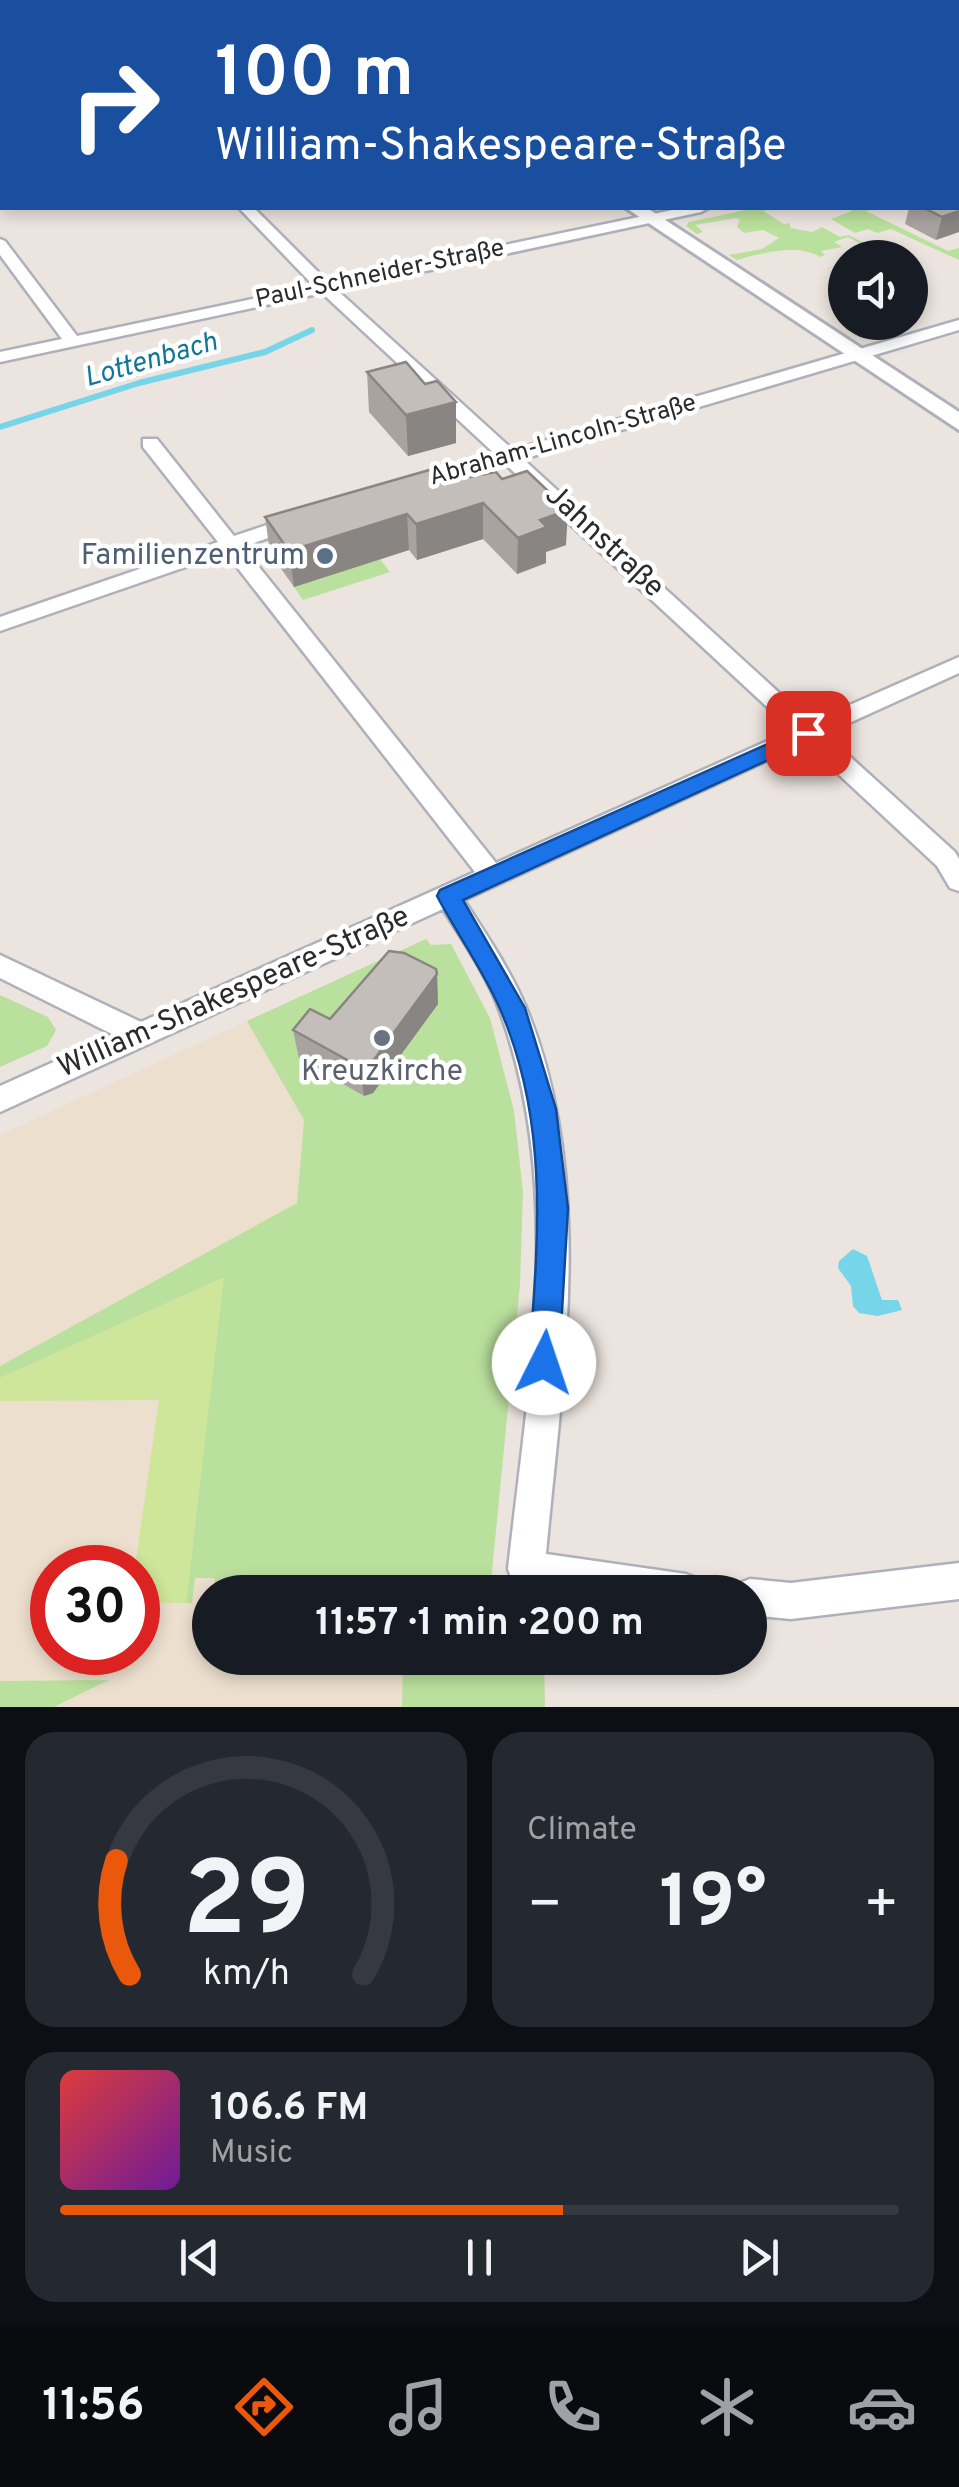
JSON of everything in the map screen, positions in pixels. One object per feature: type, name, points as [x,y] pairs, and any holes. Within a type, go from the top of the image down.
[{"type":"street","name":"Jahnstraße","points":[[248,210],[324,287],[946,859],[959,880]]},
{"type":"street","name":"Paul-Schneider-Straße","points":[[0,357],[642,213],[677,210]]},
{"type":"street","points":[[642,213],[959,423]]},
{"type":"street","points":[[0,244],[71,339]]},
{"type":"street","name":"Abraham-Lincoln-Straße","points":[[410,487],[959,324]]},
{"type":"street","points":[[150,443],[492,876]]},
{"type":"street","points":[[0,624],[319,515]]},
{"type":"street","name":"William-Shakespeare-Straße","points":[[0,1099],[959,664]]},
{"type":"street","points":[[448,896],[513,1008],[543,1109],[554,1208],[526,1569],[568,1575]]},
{"type":"street","points":[[0,966],[141,1036]]},
{"type":"street","points":[[767,1599],[791,1601],[959,1581]]},
{"type":"shaded area","points":[[247,1021],[304,1120],[297,1203],[217,1575],[192,1575],[192,1675],[544,1675],[545,1707],[0,1707],[0,1135]]},
{"type":"green space","points":[[746,210],[766,210],[763,211],[784,224],[789,223],[791,228],[812,232],[822,227],[840,237],[849,235],[858,240],[848,237],[828,240],[828,250],[821,251],[825,255],[820,257],[791,250],[737,260],[729,255],[762,249],[779,238],[763,230],[744,233],[737,227],[740,220],[736,218],[695,225],[703,232],[697,234],[686,226],[689,222]]},
{"type":"green space","points":[[851,210],[871,210],[866,211],[925,240],[915,240],[891,229],[855,233],[831,219]]},
{"type":"green space","points":[[928,241],[948,251],[959,248],[959,260],[928,246]]},
{"type":"green space","points":[[380,559],[390,572],[303,600],[294,587]]},
{"type":"green space","points":[[426,939],[431,945],[451,944],[490,1018],[514,1111],[523,1192],[520,1284],[492,1575],[192,1575],[192,1603],[186,1603],[223,1278],[0,1378],[0,1366],[297,1203],[304,1120],[247,1021]]},
{"type":"green space","points":[[0,995],[48,1017],[56,1030],[47,1046],[0,1067]]},
{"type":"green space","points":[[224,1278],[186,1603],[160,1602],[160,1545],[138,1545],[159,1400],[0,1401],[0,1378]]},
{"type":"green space","points":[[403,1675],[544,1675],[545,1707],[402,1707]]},
{"type":"green space","points":[[109,1680],[54,1707],[0,1707],[0,1681]]},
{"type":"water","points":[[853,1249],[867,1256],[882,1300],[898,1300],[902,1310],[878,1316],[859,1313],[853,1306],[851,1286],[838,1268],[839,1261]]},
{"type":"building","points":[[928,210],[959,210],[959,211],[942,217]]},
{"type":"building","points":[[406,362],[425,384],[437,381],[456,402],[406,415],[367,372]]},
{"type":"building","points":[[447,465],[460,479],[496,472],[502,479],[527,471],[568,510],[540,520],[547,527],[518,538],[483,503],[416,524],[407,514],[289,551],[265,517]]},
{"type":"building","points":[[389,951],[404,953],[436,969],[437,974],[370,1065],[360,1067],[293,1030],[310,1009],[330,1019]]},
{"type":"waterway","name":"Lottenbach","points":[[0,427],[139,383],[265,352],[312,330]]},
{"type":"place","name":"Familienzentrum","points":[[325,556]]},
{"type":"place","name":"Kreuzkirche","points":[[382,1038]]},
{"type":"route","points":[[544,1363],[554,1208],[543,1109],[513,1008],[448,896],[808,733]]}]
